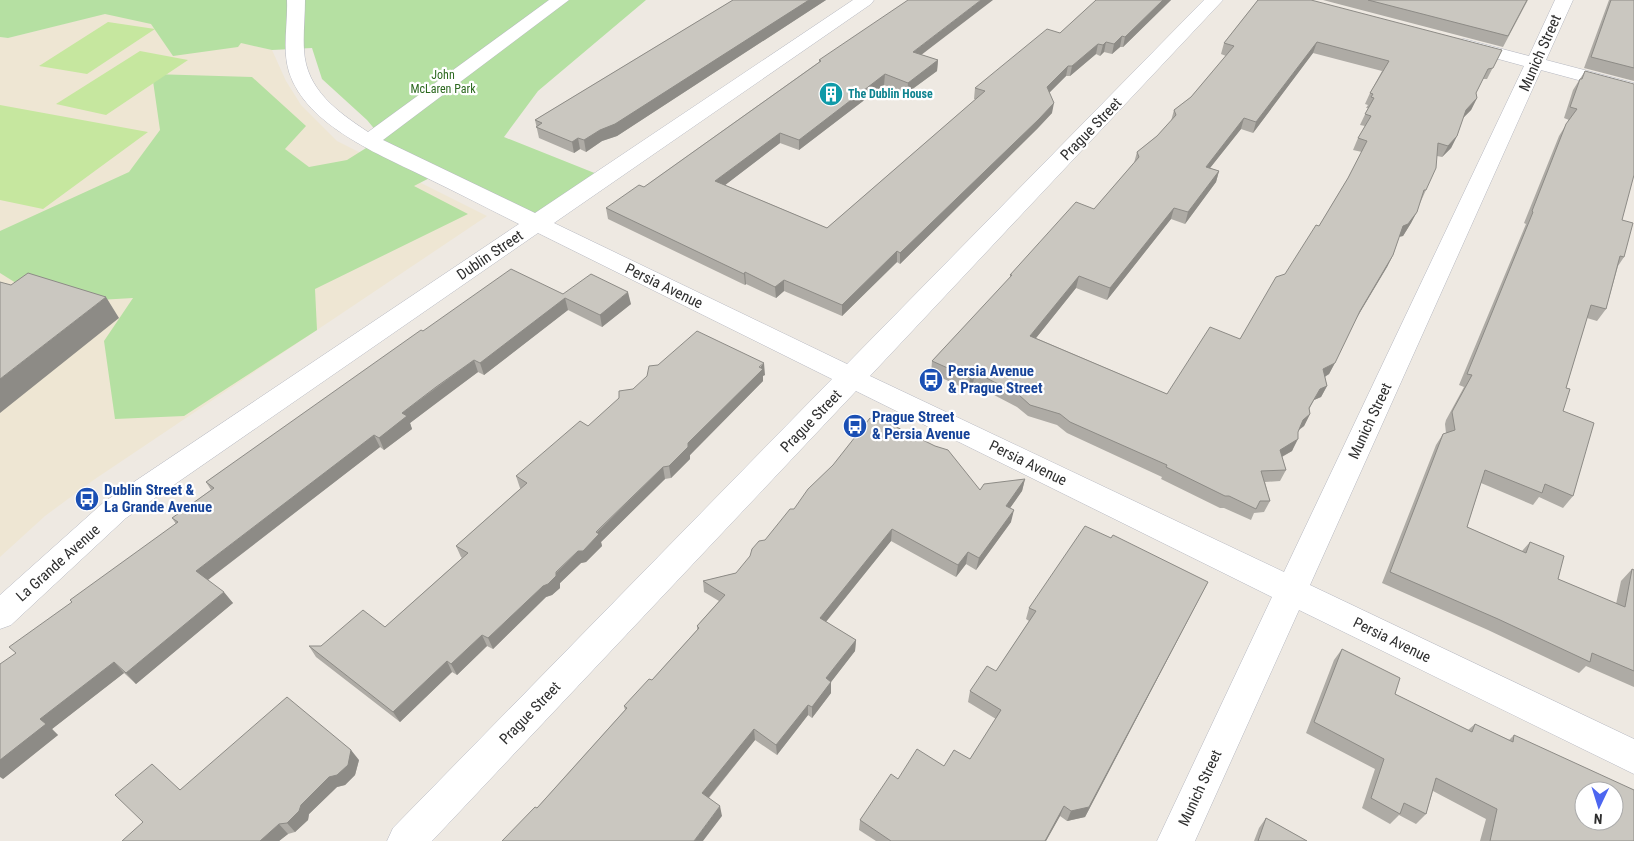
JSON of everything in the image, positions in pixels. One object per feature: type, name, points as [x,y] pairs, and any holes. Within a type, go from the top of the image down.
[{"type":"street","name":"Persia Avenue","points":[[296,0],[295,56],[298,74],[306,90],[320,106],[369,141],[852,378],[1634,757]]},
{"type":"street","points":[[369,141],[560,0]]},
{"type":"street","name":"Dublin Street","points":[[115,510],[866,0]]},
{"type":"street","name":"Prague Street","points":[[406,841],[1214,0]]},
{"type":"street","name":"Munich Street","points":[[1176,841],[1564,0]]},
{"type":"street","points":[[1450,40],[1634,89]]},
{"type":"street","name":"La Grande Avenue","points":[[0,615],[115,510]]},
{"type":"shaded area","points":[[111,12],[272,50],[286,81],[301,105],[337,141],[487,216],[95,479],[45,516],[0,557],[0,37],[8,38]]},
{"type":"green space","name":"John McLaren Park","points":[[0,0],[646,0],[538,91],[504,137],[597,174],[537,218],[443,171],[414,186],[468,214],[315,289],[317,330],[184,416],[115,419],[104,341],[133,298],[48,303],[0,273],[0,231],[129,172],[160,130],[152,74],[252,77],[306,126],[285,149],[309,167],[347,160],[382,138],[367,120],[322,79],[312,48],[272,50],[241,43],[238,47],[173,56],[151,24],[105,14],[8,38],[0,37]]},
{"type":"green space","points":[[108,22],[155,29],[87,74],[39,66]]},
{"type":"green space","points":[[140,51],[188,60],[106,115],[56,104]]},
{"type":"green space","points":[[0,105],[148,132],[43,209],[0,200]]},
{"type":"building","points":[[733,0],[809,0],[615,124],[600,130],[584,140],[578,138],[572,142],[536,127],[542,123],[535,120]]},
{"type":"building","points":[[908,0],[981,0],[913,52],[938,60],[908,83],[885,74],[799,140],[780,133],[715,181],[827,228],[985,91],[975,88],[1047,29],[1060,33],[1096,0],[1163,0],[1125,37],[1122,36],[1114,44],[1106,42],[1103,45],[1098,44],[1072,66],[1068,66],[1047,87],[1054,103],[1039,119],[900,253],[897,251],[842,305],[784,280],[775,287],[606,208],[639,185],[644,187],[821,61],[819,60]]},
{"type":"building","points":[[1258,0],[1311,0],[1502,50],[1493,68],[1488,69],[1476,93],[1477,98],[1466,110],[1457,136],[1448,146],[1438,143],[1436,168],[1426,190],[1424,190],[1417,212],[1408,224],[1403,226],[1393,255],[1360,311],[1335,363],[1323,369],[1327,386],[1320,389],[1309,408],[1310,414],[1303,420],[1298,432],[1298,439],[1280,450],[1286,470],[1261,471],[1270,501],[1260,501],[1256,509],[1166,467],[1167,465],[1070,422],[1060,414],[1030,405],[1019,395],[975,372],[970,378],[932,361],[1012,275],[1010,275],[1076,202],[1094,209],[1139,157],[1137,152],[1157,136],[1176,115],[1174,110],[1191,97],[1234,46],[1224,43]],"holes":[[[1317,42],[1389,61],[1370,93],[1373,94],[1371,97],[1374,98],[1365,114],[1371,116],[1358,138],[1367,141],[1348,178],[1319,226],[1316,225],[1285,274],[1276,277],[1240,339],[1210,327],[1167,394],[1030,336],[1079,276],[1110,288],[1174,208],[1188,212],[1219,171],[1206,167],[1244,118],[1256,122]]]},
{"type":"building","points":[[1368,0],[1527,0],[1508,36]]},
{"type":"building","points":[[1611,0],[1634,0],[1634,68],[1591,57]]},
{"type":"building","points":[[1585,71],[1634,84],[1634,175],[1622,220],[1633,223],[1624,257],[1620,256],[1606,309],[1591,305],[1566,388],[1570,389],[1563,411],[1594,423],[1573,496],[1545,484],[1542,493],[1485,470],[1467,527],[1526,553],[1530,542],[1564,556],[1558,579],[1625,607],[1632,569],[1634,570],[1634,671],[1592,653],[1590,662],[1390,572],[1443,434],[1455,430],[1452,412],[1472,375],[1467,374],[1533,212],[1566,124],[1577,109],[1570,107],[1580,79],[1582,79]]},
{"type":"building","points":[[511,269],[563,294],[591,274],[628,292],[600,315],[565,298],[480,363],[474,360],[436,387],[402,413],[407,416],[379,438],[374,435],[196,571],[224,592],[126,673],[114,662],[40,719],[46,724],[0,760],[0,664],[16,653],[9,647],[72,602],[70,600],[178,522],[172,518],[214,488],[206,482],[421,330],[423,331]]},
{"type":"building","points":[[28,273],[106,297],[0,379],[0,282],[11,285]]},
{"type":"building","points":[[697,331],[764,363],[759,367],[763,369],[688,443],[688,447],[669,466],[663,467],[596,532],[599,534],[583,551],[578,551],[556,572],[556,576],[548,584],[543,586],[488,638],[482,635],[451,664],[447,661],[393,712],[309,646],[321,646],[363,610],[385,627],[468,553],[456,546],[527,483],[516,476],[580,421],[588,426],[619,398],[619,391],[633,389],[647,376],[649,366],[658,365]]},
{"type":"building","points":[[876,417],[935,446],[948,450],[980,490],[984,484],[1025,479],[1006,506],[1014,510],[979,558],[968,552],[958,565],[892,529],[820,618],[856,640],[826,678],[831,682],[812,707],[808,705],[776,745],[754,729],[702,793],[720,806],[694,841],[502,841],[535,807],[537,808],[627,708],[624,706],[649,679],[652,680],[699,628],[697,626],[725,595],[703,581],[736,573],[759,541],[765,540],[790,509],[794,509],[808,489],[833,465],[870,418],[873,420]]},
{"type":"building","points":[[1085,526],[1111,538],[1113,535],[1208,582],[1089,807],[1071,811],[1064,806],[1045,841],[891,841],[860,820],[891,774],[898,779],[917,749],[944,766],[954,750],[970,759],[1001,710],[970,691],[987,666],[996,671],[1036,611],[1029,608]]},
{"type":"building","points":[[1342,649],[1400,678],[1395,694],[1472,732],[1475,724],[1513,742],[1514,735],[1614,781],[1574,781],[1574,831],[1624,831],[1624,785],[1634,790],[1634,841],[1490,841],[1497,809],[1436,778],[1426,814],[1404,803],[1400,814],[1371,798],[1384,759],[1314,722]]},
{"type":"building","points":[[287,697],[351,750],[348,765],[337,775],[329,777],[301,805],[299,811],[287,823],[279,824],[260,841],[122,841],[143,822],[115,795],[152,764],[180,790]]},
{"type":"building","points":[[1266,818],[1307,841],[1258,841]]},
{"type":"place","name":"The Dublin House","points":[[831,94]]},
{"type":"place","name":"Persia Avenue & Prague Street","points":[[931,380]]},
{"type":"place","name":"Prague Street & Persia Avenue","points":[[855,426]]},
{"type":"place","name":"Dublin Street & La Grande Avenue","points":[[87,499]]}]
